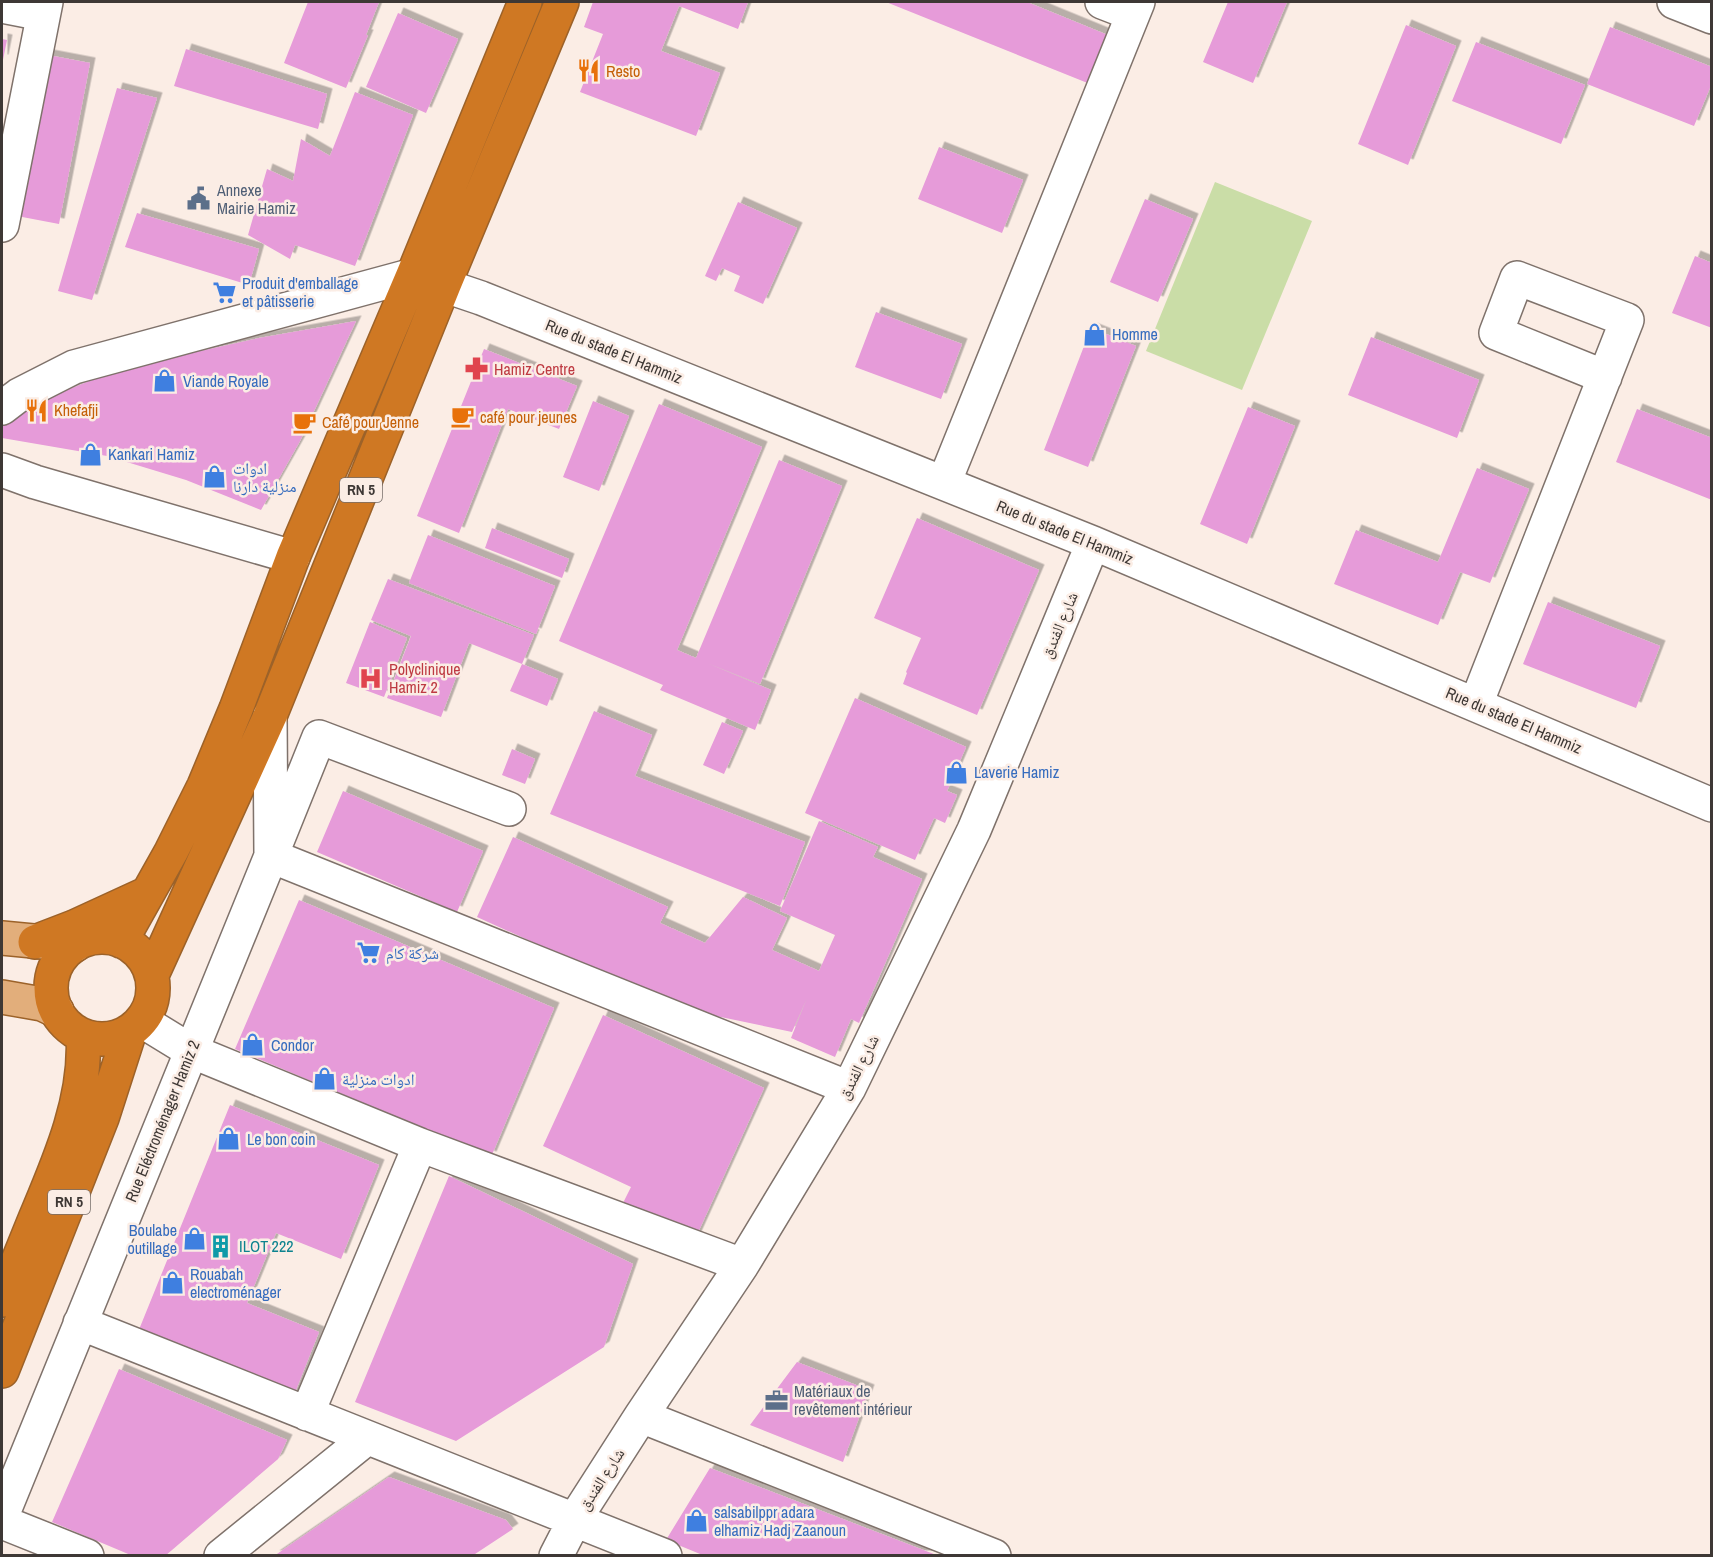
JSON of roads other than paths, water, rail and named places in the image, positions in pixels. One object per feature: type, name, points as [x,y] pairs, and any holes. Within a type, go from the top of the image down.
[{"type":"highway","name":"RN 5","points":[[121,940],[171,852],[204,786],[236,710],[293,557],[525,2]]},
{"type":"highway","name":"RN 5","points":[[2,1371],[136,1026],[150,1008],[154,992],[152,975],[270,716],[444,285],[562,2]]},
{"type":"highway","points":[[35,942],[93,919],[148,893]]},
{"type":"highway","points":[[75,1109],[66,1054],[50,1007],[53,1001],[51,985],[54,969],[63,955],[75,945],[90,938],[106,937],[121,940],[135,948],[146,961],[152,975]]},
{"type":"highway","points":[[50,1007],[70,1028],[83,1036],[99,1040],[115,1038],[136,1026]]},
{"type":"highway","name":"RN 5","points":[[2,1300],[58,1164],[75,1109],[83,1067],[83,1036]]},
{"type":"main road","points":[[2,938],[75,945]]},
{"type":"main road","points":[[2,997],[50,1007]]},
{"type":"street","points":[[944,483],[1135,8],[1102,2]]},
{"type":"street","points":[[2,6],[45,8],[2,220]]},
{"type":"street","name":"Rue du stade El Hammiz","points":[[413,274],[503,307],[1093,543],[1712,805]]},
{"type":"street","points":[[2,408],[19,395],[74,367],[413,274]]},
{"type":"street","points":[[1476,704],[1605,377]]},
{"type":"street","points":[[2,470],[35,482],[293,557]]},
{"type":"street","name":"شارع الفندق","points":[[556,1556],[575,1519],[742,1265],[849,1088],[974,830],[1093,543]]},
{"type":"street","name":"Rue Eléctroménager Hamiz 2","points":[[2,1516],[271,856],[270,716]]},
{"type":"street","points":[[509,809],[319,736],[271,856],[849,1088]]},
{"type":"street","points":[[136,1026],[191,1051],[420,1145],[742,1265]]},
{"type":"street","points":[[307,1414],[420,1145]]},
{"type":"street","points":[[80,1323],[665,1556]]},
{"type":"street","points":[[641,1416],[994,1556]]},
{"type":"street","points":[[221,1556],[367,1438]]},
{"type":"street","points":[[2,1522],[87,1556]]},
{"type":"place","name":"Resto","points":[[588,71]]},
{"type":"place","name":"Annexe Mairie Hamiz","points":[[199,199]]},
{"type":"place","name":"Produit d'emballage et pâtisserie","points":[[224,292]]},
{"type":"place","name":"Homme","points":[[1094,334]]},
{"type":"place","name":"Hamiz Centre","points":[[476,369]]},
{"type":"place","name":"Viande Royale","points":[[165,381]]},
{"type":"place","name":"Khefafji","points":[[36,410]]},
{"type":"place","name":"café pour jeunes","points":[[462,417]]},
{"type":"place","name":"Café pour Jenne","points":[[304,422]]},
{"type":"place","name":"Kankari Hamiz","points":[[90,454]]},
{"type":"place","name":"ادوات منزلية دارنا","points":[[215,477]]},
{"type":"place","name":"Polyclinique Hamiz 2","points":[[371,678]]},
{"type":"place","name":"Laverie Hamiz","points":[[956,772]]},
{"type":"place","name":"شركة كام","points":[[368,953]]},
{"type":"place","name":"Condor","points":[[253,1045]]},
{"type":"place","name":"ادوات منزلية","points":[[324,1079]]},
{"type":"place","name":"Le bon coin","points":[[229,1139]]},
{"type":"place","name":"Boulabe outillage","points":[[195,1239]]},
{"type":"place","name":"ILOT 222","points":[[221,1246]]},
{"type":"place","name":"Rouabah electroménager","points":[[172,1283]]},
{"type":"place","name":"Matériaux de revêtement intérieur","points":[[776,1400]]},
{"type":"place","name":"salsabilppr adara elhamiz Hadj Zaanoun","points":[[696,1521]]}]
